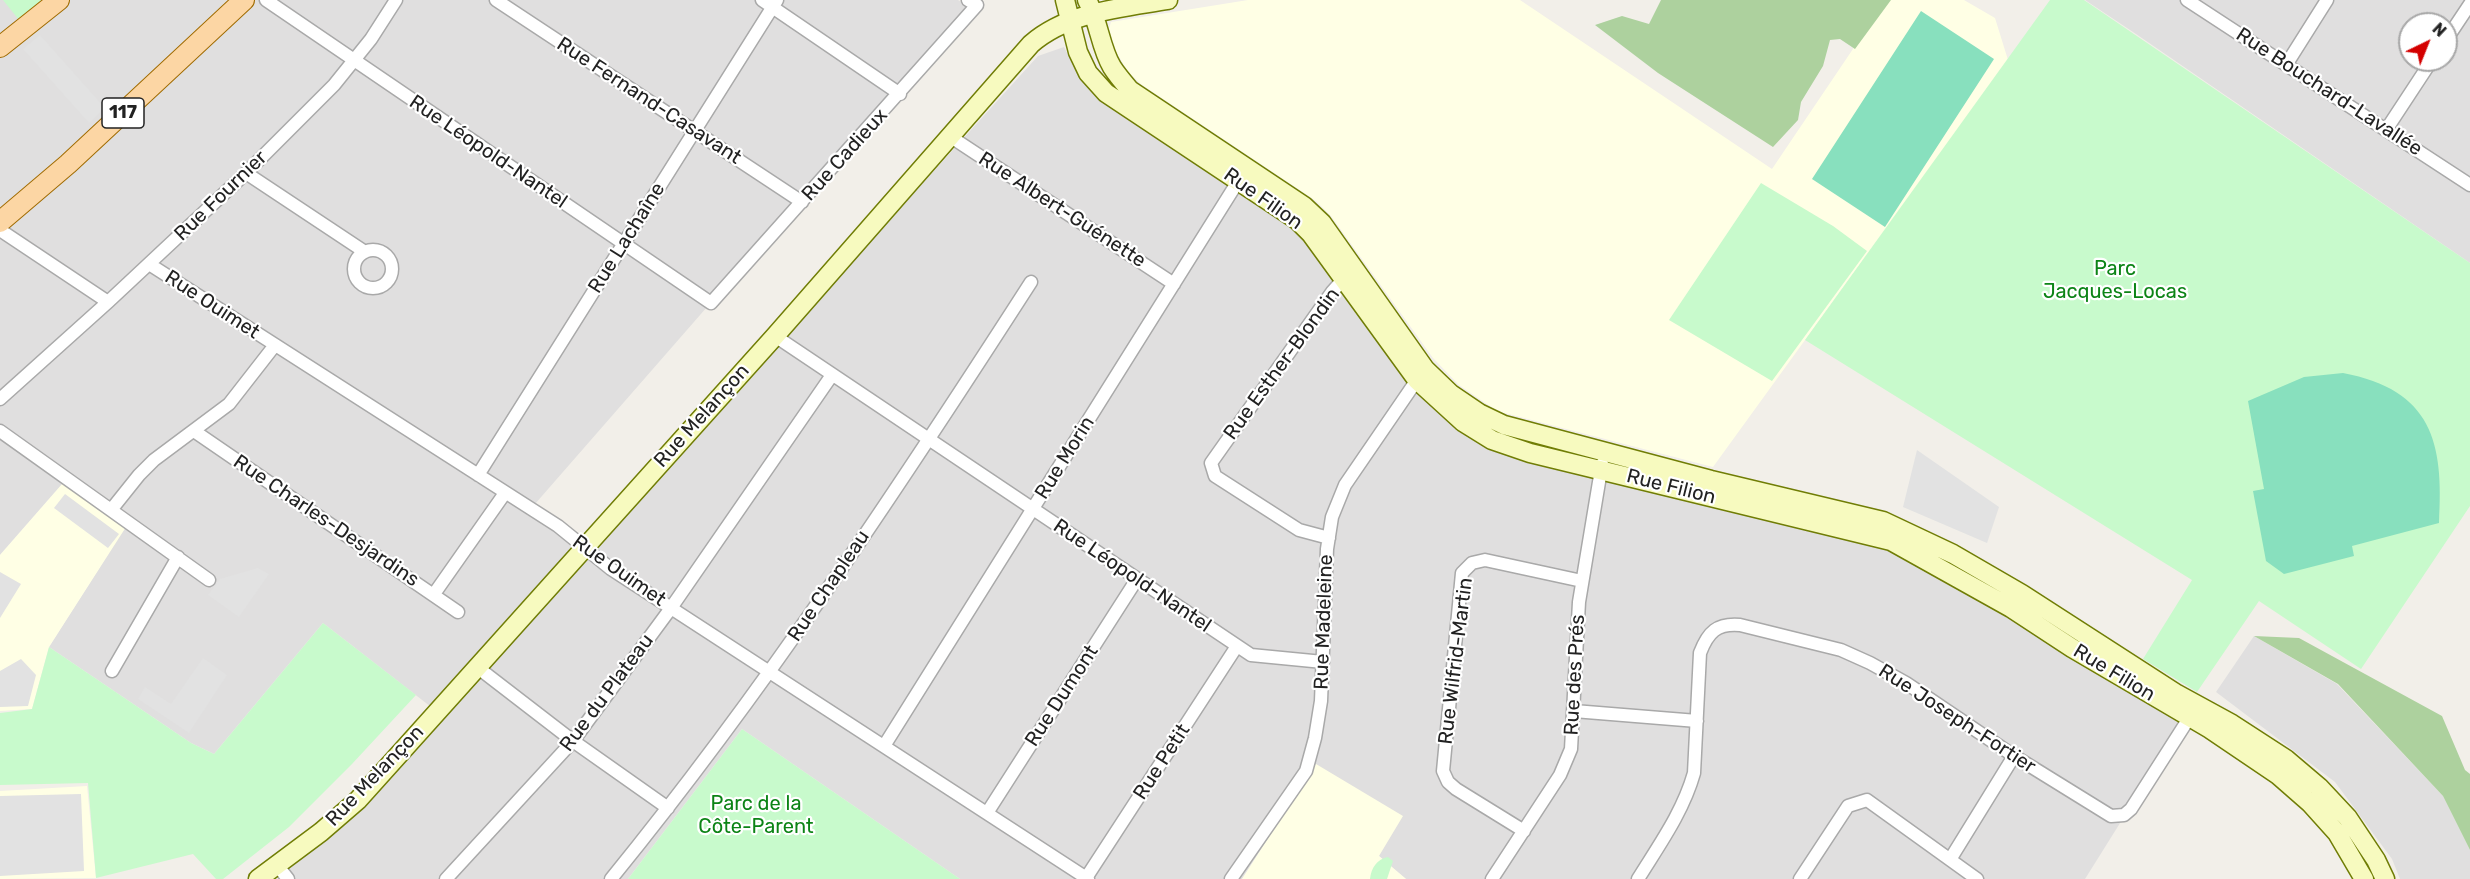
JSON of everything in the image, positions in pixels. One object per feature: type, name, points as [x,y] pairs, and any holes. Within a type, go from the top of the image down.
[{"type":"main road","points":[[0,47],[59,0]]},
{"type":"main road","name":"117","points":[[0,222],[68,164],[244,0]]},
{"type":"street","name":"Rue Léopold-Nantel","points":[[266,0],[353,62],[711,303]]},
{"type":"street","name":"Rue Fournier","points":[[0,399],[246,173],[334,85],[371,39],[396,0]]},
{"type":"street","name":"Rue Fernand-Casavant","points":[[496,0],[802,202]]},
{"type":"street","name":"Rue Filion","points":[[1065,0],[1078,52],[1088,73],[1106,93],[1242,175],[1304,206],[1322,223],[1349,273],[1421,374],[1479,412],[1500,433],[1530,453],[1894,534],[1953,554],[2022,594],[2193,712],[2278,775],[2310,803],[2337,833],[2364,879]]},
{"type":"street","name":"Rue Melançon","points":[[258,879],[282,872],[321,832],[358,800],[775,336],[1031,44],[1047,30],[1071,21],[1091,7],[1168,0]]},
{"type":"street","points":[[2286,64],[2327,0]]},
{"type":"street","name":"Rue Bouchard-Lavallée","points":[[2189,1],[2470,185]]},
{"type":"street","name":"Rue Lachaîne","points":[[478,475],[694,131],[770,2]]},
{"type":"street","points":[[770,2],[900,94]]},
{"type":"street","name":"Rue Cadieux","points":[[711,303],[900,94],[973,3]]},
{"type":"street","points":[[2458,22],[2470,4]]},
{"type":"street","name":"Rue Filion","points":[[1091,7],[1105,53],[1113,69],[1130,90],[1242,175]]},
{"type":"street","points":[[2386,130],[2424,72]]},
{"type":"street","name":"Rue Albert-Guénette","points":[[951,136],[1174,284]]},
{"type":"street","points":[[246,173],[365,252]]},
{"type":"street","name":"Rue Morin","points":[[884,746],[1242,175]]},
{"type":"street","points":[[0,230],[108,302]]},
{"type":"street","name":"Rue Ouimet","points":[[149,264],[558,526],[611,569],[1087,878]]},
{"type":"street","name":"Rue Esther-Blondin","points":[[1329,538],[1299,530],[1215,476],[1211,463],[1332,292],[1349,273]]},
{"type":"street","name":"Rue Chapleau","points":[[618,877],[771,673],[929,440],[1031,282]]},
{"type":"street","name":"Rue Léopold-Nantel","points":[[775,336],[1251,655],[1323,662]]},
{"type":"street","points":[[111,510],[154,460],[229,404],[275,345]]},
{"type":"street","name":"Rue Madeleine","points":[[1231,879],[1306,771],[1315,738],[1321,701],[1332,518],[1345,485],[1421,374]]},
{"type":"street","name":"Rue du Plateau","points":[[446,879],[573,741],[671,608],[832,375]]},
{"type":"street","name":"Rue Charles-Desjardins","points":[[194,430],[458,612]]},
{"type":"street","points":[[0,431],[209,580]]},
{"type":"street","name":"Rue Filion","points":[[1500,433],[1605,451],[1711,480],[1883,521],[1894,534]]},
{"type":"street","name":"Rue des Prés","points":[[1492,879],[1560,775],[1571,749],[1582,581],[1605,451]]},
{"type":"street","points":[[434,594],[505,493]]},
{"type":"street","points":[[112,671],[178,558]]},
{"type":"street","name":"Rue Wilfrid-Martin","points":[[1524,831],[1456,789],[1448,782],[1443,771],[1462,573],[1472,562],[1485,560],[1582,581]]},
{"type":"street","name":"Rue Dumont","points":[[987,813],[1137,579]]},
{"type":"street","name":"Rue Joseph-Fortier","points":[[1638,879],[1669,830],[1689,792],[1694,773],[1700,653],[1706,637],[1716,628],[1730,624],[1740,625],[1841,650],[1870,663],[1906,683],[2014,756],[2111,816],[2124,815],[2132,809],[2193,712]]},
{"type":"street","name":"Rue Petit","points":[[1087,878],[1237,646]]},
{"type":"street","points":[[477,667],[573,741],[668,808]]},
{"type":"street","points":[[1574,711],[1697,721]]},
{"type":"street","name":"Rue Filion","points":[[2193,712],[2232,724],[2286,759],[2319,787],[2348,818],[2376,860],[2385,879]]},
{"type":"street","points":[[1951,858],[2014,756]]},
{"type":"street","points":[[1800,879],[1848,806],[1867,800],[1951,858],[1977,879]]},
{"type":"shaded area","points":[[0,0],[958,0],[969,7],[535,504],[592,548],[1038,56],[1064,47],[1079,76],[1112,107],[1292,224],[1422,397],[1447,418],[1492,447],[1916,554],[2184,721],[2085,879],[1406,879],[1379,856],[1316,764],[1242,879],[960,879],[742,729],[628,879],[282,879],[280,876],[368,802],[444,717],[323,623],[214,754],[191,743],[49,647],[125,527],[63,483],[0,555]]},
{"type":"shaded area","points":[[1248,0],[1520,0],[1772,169],[1886,0],[1964,0],[1995,18],[2008,60],[1713,467],[1497,411],[1459,385],[1433,358],[1331,216],[1316,201],[1142,85],[1128,72],[1108,32],[1111,22]]},
{"type":"shaded area","points":[[2085,0],[2470,0],[2470,263],[2136,34]]},
{"type":"shaded area","points":[[40,35],[105,108],[89,123],[23,49]]},
{"type":"shaded area","points":[[1917,450],[1999,507],[1987,543],[1903,507]]},
{"type":"shaded area","points":[[63,483],[126,527],[49,647],[32,709],[0,711],[0,555]]},
{"type":"shaded area","points":[[65,494],[119,534],[108,548],[54,508]]},
{"type":"shaded area","points":[[258,568],[269,574],[239,617],[208,595],[220,579]]},
{"type":"shaded area","points":[[0,572],[21,584],[0,618]]},
{"type":"shaded area","points":[[2254,636],[2337,684],[2443,796],[2470,850],[2470,879],[2400,879],[2392,859],[2335,782],[2216,692]]},
{"type":"shaded area","points":[[203,658],[227,675],[189,733],[138,699],[145,687],[171,704]]},
{"type":"shaded area","points":[[21,659],[36,675],[28,706],[0,707],[0,671]]},
{"type":"shaded area","points":[[1316,764],[1403,816],[1379,856],[1406,879],[1242,879]]},
{"type":"shaded area","points":[[87,786],[96,878],[0,879],[0,791]]},
{"type":"shaded area","points":[[81,794],[84,871],[0,876],[0,796]]},
{"type":"green space","points":[[3,0],[55,0],[23,25]]},
{"type":"green space","points":[[1661,0],[1891,0],[1855,49],[1840,39],[1830,40],[1823,66],[1801,102],[1798,120],[1773,147],[1658,73],[1595,25],[1622,16],[1649,24]]},
{"type":"green space","name":"Parc Jacques-Locas","points":[[2050,0],[2084,0],[2470,263],[2470,506],[2361,669],[2259,601],[2197,692],[2143,659],[2192,580],[1805,340]]},
{"type":"green space","points":[[1921,11],[1994,59],[1885,227],[1812,179]]},
{"type":"green space","points":[[1761,183],[1833,226],[1867,251],[1772,381],[1669,320]]},
{"type":"green space","points":[[2343,373],[2373,381],[2396,392],[2414,407],[2426,424],[2434,444],[2439,468],[2439,523],[2352,546],[2354,556],[2284,574],[2266,561],[2253,491],[2264,489],[2248,401],[2304,377]]},
{"type":"green space","points":[[323,623],[416,695],[289,827],[223,879],[216,879],[193,854],[96,878],[88,783],[0,785],[0,713],[32,709],[49,647],[191,743],[214,754]]},
{"type":"green space","points":[[2254,636],[2299,638],[2442,716],[2465,770],[2470,774],[2470,850],[2443,796],[2338,684]]},
{"type":"green space","name":"Parc de la Côte-Parent","points":[[742,729],[960,879],[628,879]]},
{"type":"green space","points":[[1388,857],[1393,861],[1387,879],[1370,879],[1375,865]]}]
